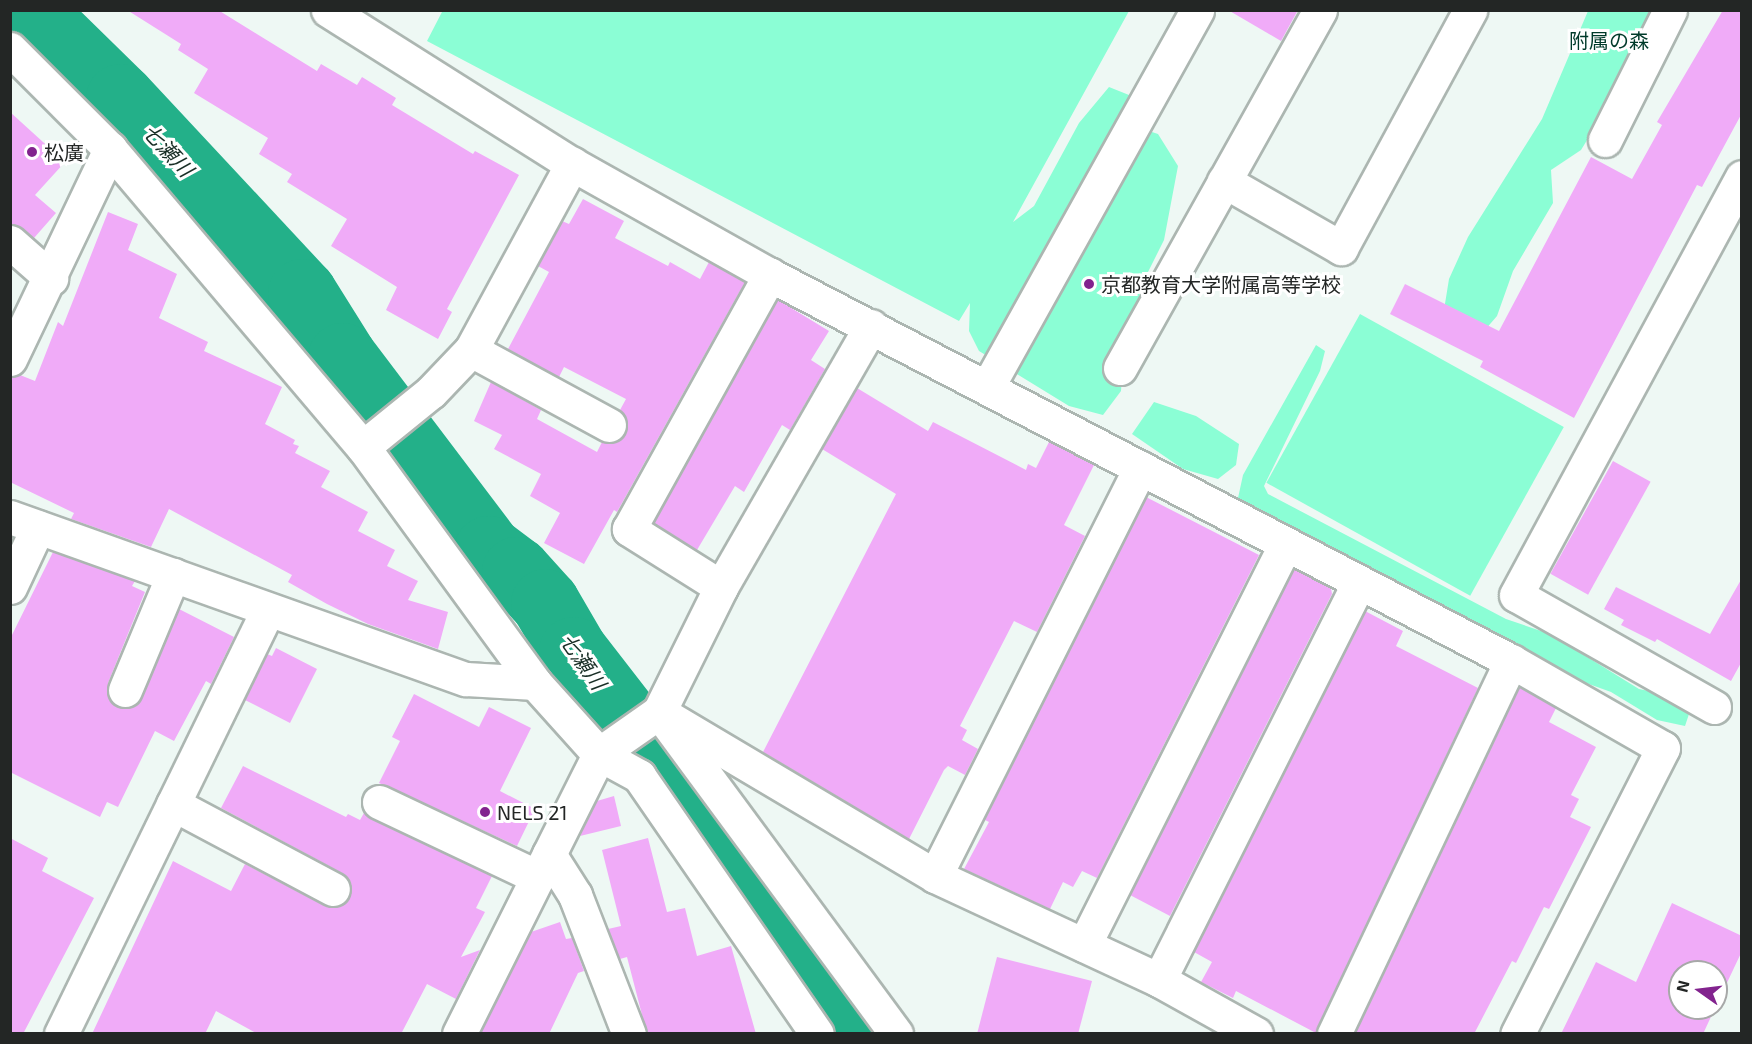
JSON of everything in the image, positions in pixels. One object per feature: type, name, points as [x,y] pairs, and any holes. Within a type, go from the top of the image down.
[{"type":"street","points":[[328,10],[573,164],[770,274],[987,386],[1358,584],[1511,661],[1663,748],[1517,1034]]},
{"type":"street","points":[[987,386],[1197,10]]},
{"type":"street","points":[[1120,368],[1320,10]]},
{"type":"street","points":[[1605,140],[1670,10]]},
{"type":"street","points":[[1224,181],[1341,248],[1466,12]]},
{"type":"street","points":[[10,49],[110,149],[372,440],[535,683],[610,745],[639,776],[817,1034]]},
{"type":"street","points":[[10,359],[51,278],[110,149]]},
{"type":"street","points":[[372,440],[431,392],[471,350],[573,164]]},
{"type":"street","points":[[1714,707],[1516,595],[1742,177]]},
{"type":"street","points":[[10,242],[51,278]]},
{"type":"street","points":[[721,587],[629,529],[770,274]]},
{"type":"street","points":[[459,1034],[543,866],[610,745],[654,715],[721,587],[871,326]]},
{"type":"street","points":[[471,350],[609,425]]},
{"type":"street","points":[[935,876],[1140,468]]},
{"type":"street","points":[[10,587],[24,522],[466,679],[535,683]]},
{"type":"street","points":[[1084,945],[1285,545]]},
{"type":"street","points":[[125,690],[173,575]]},
{"type":"street","points":[[1159,980],[1358,584]]},
{"type":"street","points":[[62,1034],[268,610]]},
{"type":"street","points":[[1334,1034],[1511,661]]},
{"type":"street","points":[[654,715],[935,876],[1159,980],[1256,1034]]},
{"type":"street","points":[[654,715],[896,1034]]},
{"type":"street","points":[[379,802],[543,866],[575,895],[629,1034]]},
{"type":"street","points":[[173,804],[333,889]]},
{"type":"green space","points":[[443,10],[1129,11],[1013,222],[1034,206],[1079,123],[1109,87],[1134,97],[1125,123],[1158,134],[1178,166],[1164,240],[1143,282],[1123,361],[1121,391],[1103,415],[1069,406],[979,351],[969,331],[970,303],[959,321],[427,41]]},
{"type":"green space","name":"附属の森","points":[[1588,11],[1654,11],[1603,114],[1581,150],[1551,170],[1553,203],[1513,271],[1497,316],[1478,338],[1443,316],[1449,279],[1468,237],[1542,119]]},
{"type":"green space","points":[[1360,314],[1564,427],[1470,596],[1266,483]]},
{"type":"green space","points":[[1316,345],[1325,351],[1320,371],[1264,486],[1268,494],[1506,619],[1550,634],[1639,689],[1664,694],[1690,711],[1685,726],[1657,720],[1611,692],[1561,674],[1523,648],[1476,634],[1248,510],[1238,498],[1243,475]]},
{"type":"green space","points":[[1154,402],[1196,416],[1239,444],[1236,465],[1218,479],[1183,469],[1132,434]]},
{"type":"building","points":[[127,10],[218,10],[317,71],[321,64],[357,85],[362,77],[396,98],[392,105],[473,154],[475,151],[519,175],[447,309],[452,312],[438,339],[386,310],[397,287],[331,246],[347,219],[287,182],[292,174],[259,154],[268,138],[194,93],[208,69],[178,50],[181,44]]},
{"type":"building","points":[[1228,10],[1298,10],[1281,41]]},
{"type":"building","points":[[1723,10],[1742,10],[1742,113],[1702,187],[1697,185],[1574,418],[1480,367],[1483,361],[1390,314],[1405,284],[1499,331],[1591,157],[1632,179],[1662,125],[1657,122]]},
{"type":"building","points":[[10,112],[65,162],[35,195],[56,213],[34,238],[10,224]]},
{"type":"building","points":[[583,199],[624,221],[615,238],[668,266],[670,262],[700,279],[709,262],[745,282],[617,512],[614,510],[584,564],[544,543],[560,513],[530,496],[541,474],[494,449],[502,435],[474,421],[491,382],[541,410],[537,419],[597,452],[602,442],[618,441],[626,433],[628,424],[620,410],[626,399],[564,367],[559,377],[508,349],[549,272],[538,266],[562,221],[569,224]]},
{"type":"building","points":[[108,212],[138,224],[128,250],[177,274],[159,318],[208,342],[204,351],[282,387],[265,424],[295,440],[293,444],[299,446],[295,453],[330,471],[321,487],[368,512],[358,531],[395,550],[387,566],[418,581],[408,600],[448,612],[438,649],[368,624],[327,604],[288,582],[292,575],[169,509],[151,547],[71,519],[74,513],[10,482],[10,378],[20,375],[35,381],[58,322],[63,326]]},
{"type":"building","points":[[778,300],[829,331],[811,360],[825,369],[790,430],[782,425],[744,492],[735,486],[697,550],[654,523]]},
{"type":"building","points":[[857,388],[928,431],[933,422],[1026,470],[1028,464],[1036,468],[1049,442],[1094,465],[1064,525],[1085,536],[1037,632],[1014,621],[960,726],[967,730],[962,740],[978,749],[965,775],[948,766],[944,770],[909,839],[763,752],[896,494],[822,449]]},
{"type":"building","points":[[1613,461],[1651,482],[1588,595],[1550,574]]},
{"type":"building","points":[[1146,497],[1259,555],[1097,878],[1082,871],[1073,887],[1063,882],[1050,909],[964,869],[989,822],[985,820],[998,792]]},
{"type":"building","points":[[53,552],[135,581],[132,586],[145,592],[108,683],[110,701],[117,707],[128,708],[142,698],[179,609],[234,637],[211,684],[206,681],[174,741],[155,731],[118,807],[107,802],[100,817],[10,772],[10,639]]},
{"type":"building","points":[[1294,569],[1331,588],[1332,594],[1170,916],[1130,895]]},
{"type":"building","points":[[1742,578],[1742,661],[1731,681],[1657,639],[1655,642],[1621,625],[1624,620],[1604,609],[1616,587],[1710,634]]},
{"type":"building","points":[[1365,611],[1403,631],[1396,646],[1478,688],[1316,1033],[1236,991],[1233,998],[1201,982],[1212,962],[1194,952]]},
{"type":"building","points":[[276,648],[317,669],[290,723],[245,700],[267,654],[272,656]]},
{"type":"building","points":[[1519,687],[1556,708],[1549,722],[1596,747],[1571,795],[1579,799],[1570,817],[1591,827],[1549,909],[1544,907],[1516,963],[1512,961],[1474,1034],[1355,1034]]},
{"type":"building","points":[[414,694],[479,727],[489,707],[531,728],[500,791],[535,809],[517,846],[379,783],[400,741],[392,737]]},
{"type":"building","points":[[243,766],[346,817],[348,814],[360,820],[364,813],[492,876],[476,908],[485,912],[461,957],[480,950],[456,999],[427,984],[401,1034],[258,1034],[216,1011],[205,1034],[92,1034],[173,861],[231,891],[245,864],[325,906],[342,905],[349,898],[352,888],[342,873],[221,808]]},
{"type":"building","points":[[614,796],[621,826],[580,836],[597,801]]},
{"type":"building","points":[[10,838],[48,858],[42,871],[94,898],[23,1034],[10,1034]]},
{"type":"building","points":[[648,838],[667,912],[685,908],[697,956],[731,946],[756,1034],[647,1034],[627,957],[620,959],[608,929],[621,926],[602,850]]},
{"type":"building","points":[[1672,903],[1742,936],[1742,951],[1728,981],[1728,960],[1668,960],[1668,1020],[1709,1020],[1703,1034],[1561,1034],[1596,962],[1636,982]]},
{"type":"building","points":[[560,922],[566,939],[572,938],[584,971],[578,973],[549,1034],[480,1034],[531,932]]},
{"type":"building","points":[[997,957],[1092,981],[1078,1034],[977,1034]]},
{"type":"waterway","name":"七瀬川","points":[[30,10],[120,98],[302,293],[342,357],[488,550],[516,571],[545,603],[573,651],[695,808],[863,1034]]},
{"type":"place","name":"松廣","points":[[32,152]]},
{"type":"place","name":"京都教育大学附属高等学校","points":[[1089,284]]},
{"type":"place","name":"NELS 21","points":[[485,812]]}]
